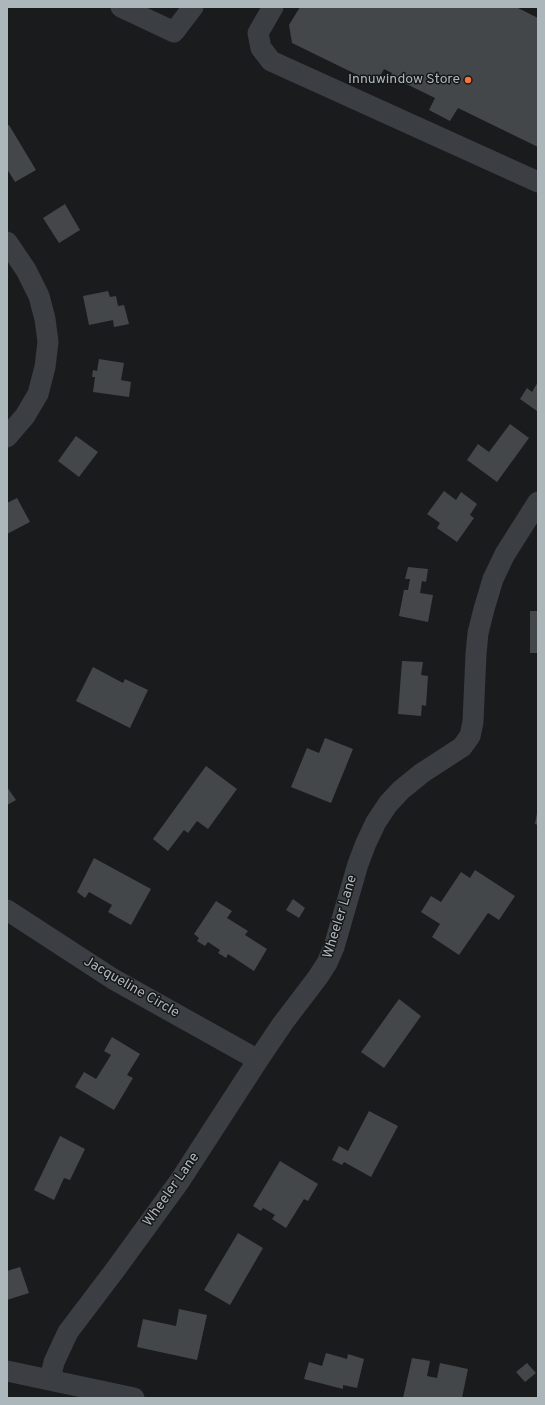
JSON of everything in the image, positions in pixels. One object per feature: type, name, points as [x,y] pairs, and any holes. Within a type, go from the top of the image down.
[{"type":"street","points":[[121,7],[174,32],[193,7]]},
{"type":"street","points":[[273,7],[258,33],[261,48],[271,61],[538,182]]},
{"type":"street","points":[[7,242],[26,270],[39,296],[45,319],[48,342],[45,367],[38,394],[25,416],[7,437]]},
{"type":"street","name":"Wheeler Lane","points":[[50,1380],[54,1362],[68,1332],[179,1182],[283,1023],[327,963],[334,947],[358,864],[369,836],[384,810],[400,790],[422,773],[462,747],[470,736],[473,722],[474,677],[478,633],[484,609],[493,580],[505,554],[536,508]]},
{"type":"street","name":"Jacqueline Circle","points":[[7,910],[114,979],[258,1060]]},
{"type":"street","points":[[7,1371],[134,1398]]},
{"type":"building","name":"Innuwindow Store","points":[[300,7],[516,7],[538,18],[538,147],[458,108],[450,121],[429,110],[435,98],[390,76],[392,73],[384,69],[376,84],[292,43],[289,25]]},
{"type":"building","points":[[9,125],[36,170],[15,182],[7,169],[7,126]]},
{"type":"building","points":[[65,204],[80,230],[59,243],[43,218]]},
{"type":"building","points":[[108,291],[110,297],[116,296],[118,306],[124,305],[129,324],[114,327],[113,320],[89,325],[83,296]]},
{"type":"building","points":[[99,359],[124,363],[121,380],[131,382],[129,397],[93,392],[95,377],[92,377],[93,370],[97,371]]},
{"type":"building","points":[[538,382],[537,411],[520,399],[527,388],[532,392]]},
{"type":"building","points":[[510,424],[529,438],[497,482],[467,460],[478,444],[489,452]]},
{"type":"building","points":[[76,436],[98,452],[79,477],[58,461]]},
{"type":"building","points":[[444,491],[456,500],[461,492],[477,504],[470,515],[474,518],[457,542],[437,528],[440,523],[427,514]]},
{"type":"building","points":[[17,498],[30,522],[7,534],[7,503]]},
{"type":"building","points":[[408,567],[428,569],[426,582],[422,581],[420,593],[433,595],[428,622],[399,616],[404,590],[408,590],[410,579],[405,579]]},
{"type":"building","points":[[530,611],[538,611],[538,653],[530,653]]},
{"type":"building","points":[[402,661],[423,662],[421,675],[428,676],[426,706],[422,705],[421,716],[398,714]]},
{"type":"building","points":[[93,667],[123,683],[125,679],[148,690],[130,728],[76,701]]},
{"type":"building","points":[[325,738],[353,749],[331,803],[291,787],[307,748],[319,753]]},
{"type":"building","points":[[206,766],[237,789],[208,829],[197,821],[188,833],[184,830],[168,851],[153,839]]},
{"type":"building","points":[[7,787],[16,800],[7,805]]},
{"type":"building","points":[[538,813],[538,825],[535,824]]},
{"type":"building","points":[[94,858],[151,889],[131,925],[108,912],[112,905],[89,892],[85,898],[77,892]]},
{"type":"building","points":[[475,870],[515,896],[499,920],[488,913],[459,955],[432,937],[440,924],[421,912],[431,896],[441,902],[461,872],[470,878]]},
{"type":"building","points":[[293,899],[305,908],[299,918],[286,910]]},
{"type":"building","points":[[216,901],[232,911],[227,918],[248,931],[245,935],[267,949],[254,971],[228,954],[226,958],[218,953],[220,950],[208,942],[205,946],[197,941],[199,938],[194,934]]},
{"type":"building","points":[[399,999],[421,1016],[384,1068],[361,1052]]},
{"type":"building","points":[[112,1037],[140,1054],[127,1075],[133,1078],[114,1110],[75,1087],[84,1072],[96,1079],[111,1055],[104,1051]]},
{"type":"building","points":[[369,1111],[398,1126],[371,1177],[344,1162],[342,1165],[332,1160],[339,1146],[348,1151]]},
{"type":"building","points":[[60,1136],[85,1149],[70,1180],[64,1178],[54,1200],[34,1190]]},
{"type":"building","points":[[280,1161],[318,1184],[308,1201],[304,1199],[286,1228],[272,1219],[275,1215],[263,1208],[261,1211],[253,1206]]},
{"type":"building","points":[[238,1233],[263,1248],[230,1305],[204,1290]]},
{"type":"building","points":[[20,1267],[29,1293],[7,1300],[7,1271]]},
{"type":"building","points":[[179,1309],[207,1315],[197,1360],[137,1347],[143,1319],[176,1326]]},
{"type":"building","points":[[326,1353],[347,1359],[348,1354],[364,1359],[357,1388],[343,1385],[343,1389],[304,1379],[309,1362],[322,1366]]},
{"type":"building","points":[[412,1358],[430,1361],[427,1376],[437,1378],[440,1363],[468,1369],[462,1398],[403,1398]]},
{"type":"building","points":[[527,1363],[536,1373],[525,1382],[516,1372]]},
{"type":"place","name":"Innuwindow Store","points":[[468,80]]}]
